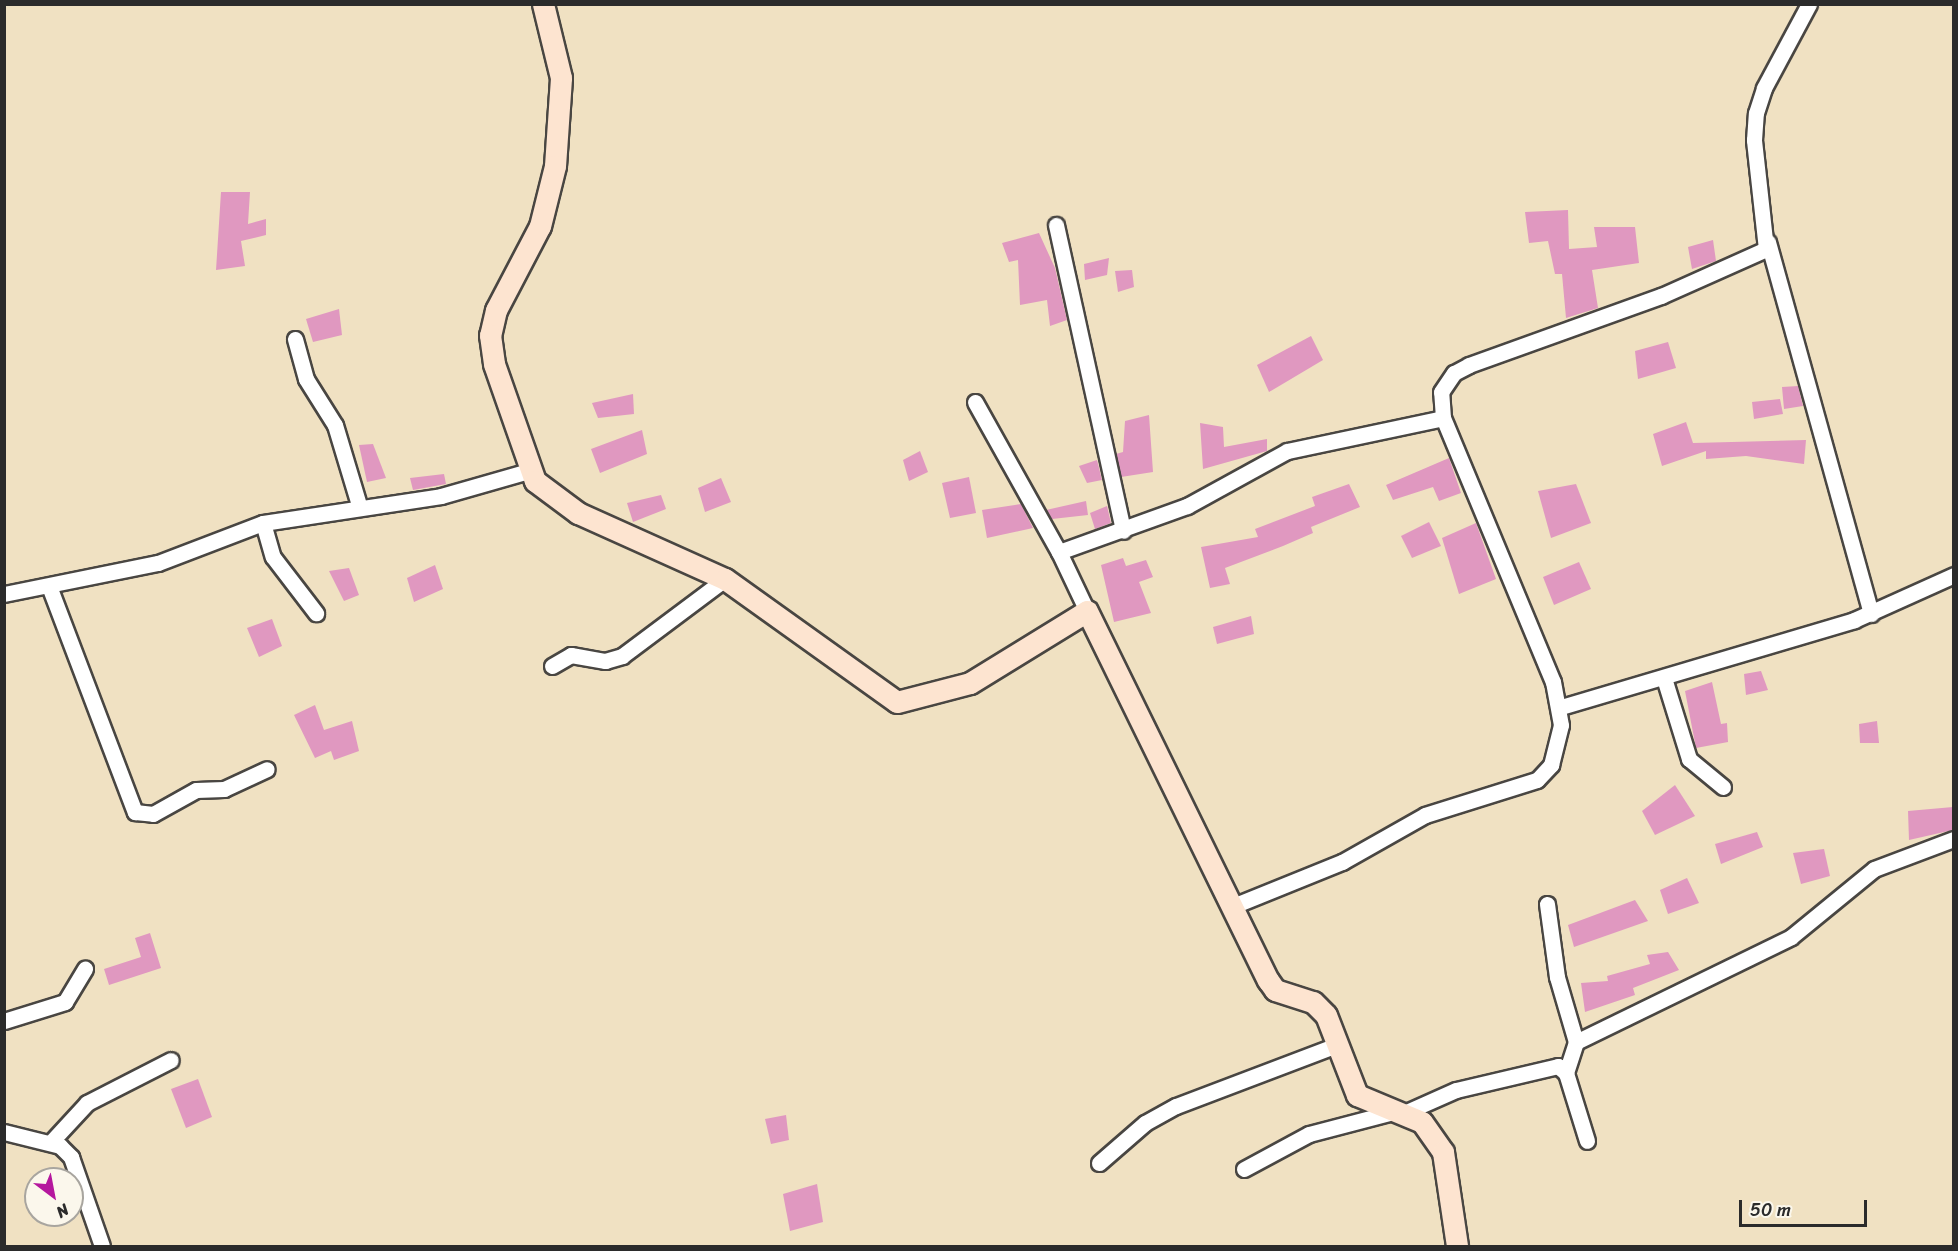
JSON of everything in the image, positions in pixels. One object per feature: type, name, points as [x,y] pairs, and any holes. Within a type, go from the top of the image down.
[{"type":"street","points":[[543,4],[561,78],[558,146],[540,226],[496,310],[490,335],[529,471],[578,513],[725,579],[897,702],[970,683],[1087,611]]},
{"type":"street","points":[[1809,4],[1764,88],[1756,112],[1754,140],[1768,242],[1871,614]]},
{"type":"street","points":[[1056,225],[1123,531]]},
{"type":"street","points":[[1233,906],[1342,862],[1425,815],[1537,780],[1559,744],[1561,707],[1533,624],[1443,417],[1445,382],[1462,369],[1691,284],[1761,253],[1768,242]]},
{"type":"street","points":[[295,339],[306,379],[335,425],[359,505]]},
{"type":"street","points":[[975,402],[1059,552],[1275,990],[1313,1002],[1326,1015],[1358,1095],[1422,1122],[1443,1152],[1457,1246]]},
{"type":"street","points":[[1059,552],[1123,531],[1199,501],[1287,451],[1443,417]]},
{"type":"street","points":[[4,594],[158,562],[263,523],[359,505],[441,496],[529,471]]},
{"type":"street","points":[[263,523],[273,557],[316,613]]},
{"type":"street","points":[[1561,707],[1664,678],[1871,614],[1953,575]]},
{"type":"street","points":[[552,666],[571,655],[605,661],[622,656],[725,579]]},
{"type":"street","points":[[49,586],[135,812],[153,814],[195,790],[224,789],[267,769]]},
{"type":"street","points":[[1664,678],[1689,759],[1723,787]]},
{"type":"street","points":[[1576,1042],[1791,937],[1874,869],[1953,839]]},
{"type":"street","points":[[1547,904],[1557,976],[1576,1042],[1566,1073]]},
{"type":"street","points":[[4,1021],[65,1002],[85,969]]},
{"type":"street","points":[[1099,1162],[1145,1123],[1176,1106],[1339,1044]]},
{"type":"street","points":[[51,1143],[87,1102],[171,1060]]},
{"type":"street","points":[[1244,1169],[1309,1134],[1398,1113],[1478,1084],[1558,1066],[1566,1073],[1587,1141]]},
{"type":"street","points":[[4,1132],[51,1143],[71,1158],[102,1246]]},
{"type":"building","points":[[221,192],[250,192],[248,224],[266,219],[266,235],[241,241],[245,266],[216,270]]},
{"type":"building","points":[[1568,210],[1569,249],[1597,247],[1594,227],[1635,227],[1639,263],[1592,270],[1598,308],[1566,318],[1562,274],[1555,274],[1548,241],[1529,243],[1525,212]]},
{"type":"building","points":[[1039,233],[1055,268],[1067,320],[1050,326],[1047,300],[1020,305],[1018,260],[1009,262],[1002,243]]},
{"type":"building","points":[[1713,240],[1716,261],[1692,269],[1688,247]]},
{"type":"building","points":[[1109,258],[1107,275],[1085,280],[1084,264]]},
{"type":"building","points":[[1132,270],[1134,287],[1118,292],[1115,271]]},
{"type":"building","points":[[339,309],[342,335],[313,342],[306,319]]},
{"type":"building","points":[[1311,336],[1323,360],[1269,392],[1257,365]]},
{"type":"building","points":[[1668,342],[1676,368],[1638,379],[1635,351]]},
{"type":"building","points":[[1798,386],[1803,406],[1784,409],[1782,387]]},
{"type":"building","points":[[633,394],[634,414],[598,418],[592,403]]},
{"type":"building","points":[[1780,399],[1783,414],[1754,419],[1752,402]]},
{"type":"building","points":[[1149,415],[1153,472],[1121,477],[1116,454],[1123,452],[1125,421]]},
{"type":"building","points":[[1686,422],[1693,443],[1806,440],[1804,464],[1746,456],[1706,459],[1706,451],[1662,466],[1653,434]]},
{"type":"building","points":[[1200,423],[1223,427],[1224,447],[1267,439],[1267,451],[1203,469]]},
{"type":"building","points":[[642,430],[647,454],[600,473],[591,449]]},
{"type":"building","points":[[373,444],[386,478],[367,482],[359,445]]},
{"type":"building","points":[[920,451],[928,472],[909,481],[903,460]]},
{"type":"building","points":[[1449,458],[1461,493],[1439,501],[1433,487],[1393,500],[1386,485]]},
{"type":"building","points":[[1097,460],[1102,480],[1087,483],[1079,466]]},
{"type":"building","points":[[444,474],[446,484],[413,490],[410,478]]},
{"type":"building","points":[[969,477],[976,513],[950,518],[942,483]]},
{"type":"building","points":[[721,478],[731,502],[705,512],[698,488]]},
{"type":"building","points":[[1349,484],[1360,507],[1311,527],[1313,533],[1225,568],[1230,584],[1210,588],[1201,547],[1258,537],[1255,529],[1315,506],[1312,497]]},
{"type":"building","points":[[1576,484],[1591,523],[1551,538],[1538,491]]},
{"type":"building","points":[[661,495],[666,509],[633,522],[627,503]]},
{"type":"building","points":[[1086,501],[1088,515],[1052,519],[1046,510]]},
{"type":"building","points":[[1021,504],[1033,528],[987,538],[982,510]]},
{"type":"building","points":[[1107,506],[1111,523],[1095,529],[1090,513]]},
{"type":"building","points":[[1429,522],[1441,546],[1412,558],[1401,536]]},
{"type":"building","points":[[1476,523],[1496,579],[1459,594],[1442,538]]},
{"type":"building","points":[[1123,558],[1126,566],[1146,560],[1153,577],[1139,582],[1151,613],[1114,622],[1101,565]]},
{"type":"building","points":[[1579,562],[1591,589],[1554,605],[1543,577]]},
{"type":"building","points":[[435,565],[443,589],[414,602],[407,578]]},
{"type":"building","points":[[349,568],[359,595],[344,601],[329,571]]},
{"type":"building","points":[[1251,616],[1254,634],[1217,644],[1213,627]]},
{"type":"building","points":[[272,619],[282,646],[259,657],[247,628]]},
{"type":"building","points":[[1761,671],[1768,690],[1746,695],[1744,674]]},
{"type":"building","points":[[1712,682],[1721,724],[1727,723],[1728,742],[1696,748],[1685,691]]},
{"type":"building","points":[[315,705],[324,730],[352,721],[359,751],[334,760],[331,751],[315,758],[294,715]]},
{"type":"building","points":[[1877,721],[1879,743],[1860,743],[1859,724]]},
{"type":"building","points":[[1675,785],[1695,816],[1655,835],[1642,811]]},
{"type":"building","points":[[1953,807],[1953,830],[1909,840],[1908,811]]},
{"type":"building","points":[[1757,832],[1763,847],[1721,864],[1715,844]]},
{"type":"building","points":[[1824,849],[1830,876],[1801,884],[1793,853]]},
{"type":"building","points":[[1687,878],[1699,903],[1668,914],[1660,890]]},
{"type":"building","points":[[1635,900],[1648,921],[1574,947],[1568,925]]},
{"type":"building","points":[[150,933],[161,968],[109,985],[104,969],[141,957],[135,938]]},
{"type":"building","points":[[1668,952],[1679,970],[1633,988],[1635,995],[1585,1012],[1581,983],[1608,981],[1607,976],[1650,964],[1647,955]]},
{"type":"building","points":[[198,1079],[212,1117],[186,1128],[171,1089]]},
{"type":"building","points":[[786,1115],[789,1140],[771,1144],[765,1119]]},
{"type":"building","points":[[817,1184],[823,1222],[790,1231],[783,1194]]}]
